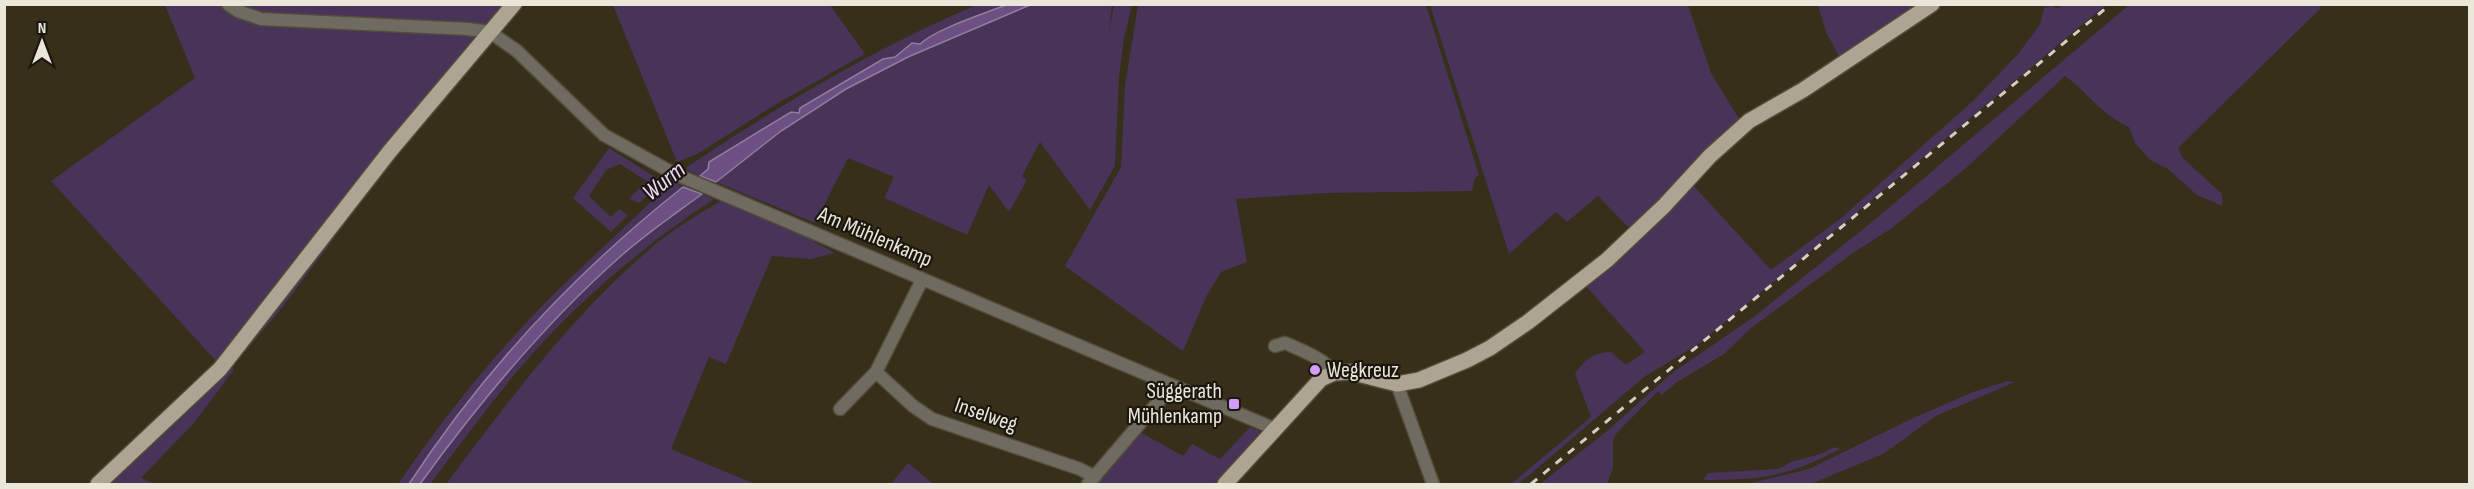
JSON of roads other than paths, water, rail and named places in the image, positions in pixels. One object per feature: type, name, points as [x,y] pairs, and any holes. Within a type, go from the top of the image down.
[{"type":"main road","points":[[98,484],[220,369],[390,152],[514,4]]},
{"type":"main road","points":[[1225,484],[1313,386],[1334,373],[1350,372],[1397,384],[1419,380],[1490,348],[1528,322],[1607,260],[1664,206],[1710,156],[1749,121],[1803,90],[1932,4]]},
{"type":"street","points":[[228,4],[238,12],[261,19],[468,28],[490,32]]},
{"type":"street","name":"Am Mühlenkamp","points":[[490,32],[518,51],[604,135],[689,179],[1171,387],[1275,429]]},
{"type":"street","points":[[840,409],[876,372],[922,280]]},
{"type":"street","points":[[1275,346],[1285,343],[1307,352],[1329,366],[1334,373]]},
{"type":"street","name":"Inselweg","points":[[876,372],[913,406],[932,418],[1070,465],[1092,481]]},
{"type":"street","points":[[1397,384],[1434,484]]},
{"type":"street","points":[[1092,481],[1171,387]]},
{"type":"railway","points":[[1531,484],[2111,4]]},
{"type":"place","name":"Wegkreuz","points":[[1315,370]]},
{"type":"place","name":"Süggerath Mühlenkamp","points":[[1234,404]]},
{"type":"water label","name":"Wurm","points":[[664,181]]}]
